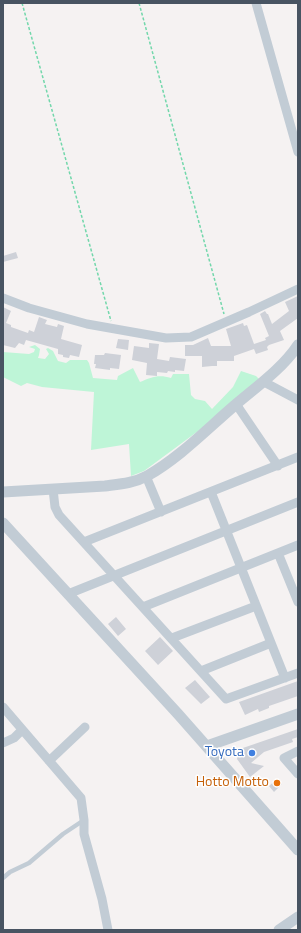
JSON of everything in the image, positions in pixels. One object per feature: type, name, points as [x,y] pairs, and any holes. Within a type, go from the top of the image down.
[{"type":"street","points":[[256,3],[298,152]]},
{"type":"street","points":[[3,298],[29,308],[87,324],[166,338],[191,337],[298,288]]},
{"type":"street","points":[[3,492],[121,484],[146,476],[174,457],[264,382],[298,345]]},
{"type":"street","points":[[264,382],[298,400]]},
{"type":"street","points":[[236,404],[278,466]]},
{"type":"street","points":[[84,542],[298,457]]},
{"type":"street","points":[[146,476],[161,512]]},
{"type":"street","points":[[53,489],[55,507],[59,515],[226,699],[298,674]]},
{"type":"street","points":[[211,492],[285,678]]},
{"type":"street","points":[[68,594],[298,502]]},
{"type":"street","points":[[3,523],[207,746],[298,850]]},
{"type":"street","points":[[144,607],[298,545]]},
{"type":"street","points":[[278,553],[298,602]]},
{"type":"street","points":[[172,638],[256,606]]},
{"type":"street","points":[[201,670],[271,643]]},
{"type":"street","points":[[3,707],[81,798],[84,834],[102,899],[108,930]]},
{"type":"street","points":[[207,746],[298,714]]},
{"type":"street","points":[[50,761],[85,727]]},
{"type":"street","points":[[3,743],[14,738],[22,730]]},
{"type":"street","points":[[298,751],[284,758],[298,774]]},
{"type":"street","points":[[279,930],[298,917]]},
{"type":"lane","points":[[3,878],[10,872],[29,863],[63,834],[84,820]]},
{"type":"path","points":[[22,3],[114,329]]},
{"type":"path","points":[[139,3],[226,322]]},
{"type":"green space","points":[[35,345],[40,349],[38,358],[45,359],[49,354],[46,349],[48,348],[53,351],[58,361],[66,363],[70,360],[87,360],[93,378],[117,380],[118,376],[133,368],[140,382],[155,377],[163,376],[171,378],[173,374],[189,374],[191,395],[195,399],[205,401],[212,409],[233,387],[241,371],[256,376],[259,379],[209,423],[144,471],[131,476],[129,444],[91,450],[94,392],[42,387],[27,383],[21,386],[3,377],[3,352],[29,354],[34,352],[35,349],[29,347]]},
{"type":"building","points":[[16,252],[18,258],[3,262],[3,256]]},
{"type":"building","points":[[298,296],[298,318],[280,331],[284,340],[269,345],[267,347],[268,350],[256,354],[254,349],[234,356],[234,361],[217,361],[217,366],[202,367],[202,356],[185,356],[185,345],[193,345],[208,338],[211,346],[231,346],[226,329],[243,323],[244,326],[247,325],[254,344],[266,340],[265,338],[269,336],[260,314],[265,311],[268,314],[272,324],[289,311],[285,302]]},
{"type":"building","points":[[3,307],[11,311],[6,323],[11,325],[11,327],[28,333],[29,330],[34,332],[39,317],[47,320],[45,324],[57,327],[58,324],[64,326],[61,339],[82,345],[79,357],[70,355],[69,358],[63,357],[63,355],[58,354],[58,349],[26,340],[24,345],[19,343],[15,348],[3,345]]},
{"type":"building","points":[[118,339],[129,340],[128,350],[116,348]]},
{"type":"building","points":[[149,343],[159,344],[157,359],[169,361],[170,357],[186,359],[184,371],[175,370],[175,372],[168,371],[167,373],[157,372],[157,376],[146,375],[147,363],[132,360],[134,346],[149,348]]},
{"type":"building","points":[[105,353],[121,355],[119,369],[110,368],[110,370],[95,368],[95,355],[104,355]]},
{"type":"building","points":[[116,617],[126,629],[118,636],[108,624]]},
{"type":"building","points":[[160,637],[173,651],[158,665],[145,651]]},
{"type":"building","points":[[195,680],[210,697],[201,704],[185,688]]},
{"type":"building","points":[[298,681],[298,696],[269,706],[269,708],[259,712],[258,709],[245,715],[239,702]]},
{"type":"building","points":[[298,729],[298,737],[292,739],[293,742],[264,752],[251,763],[264,766],[250,777],[237,759],[240,749]]},
{"type":"building","points":[[277,779],[282,784],[274,792],[269,786]]},
{"type":"place","name":"Toyota","points":[[252,753]]},
{"type":"place","name":"Hotto Motto","points":[[277,783]]}]
